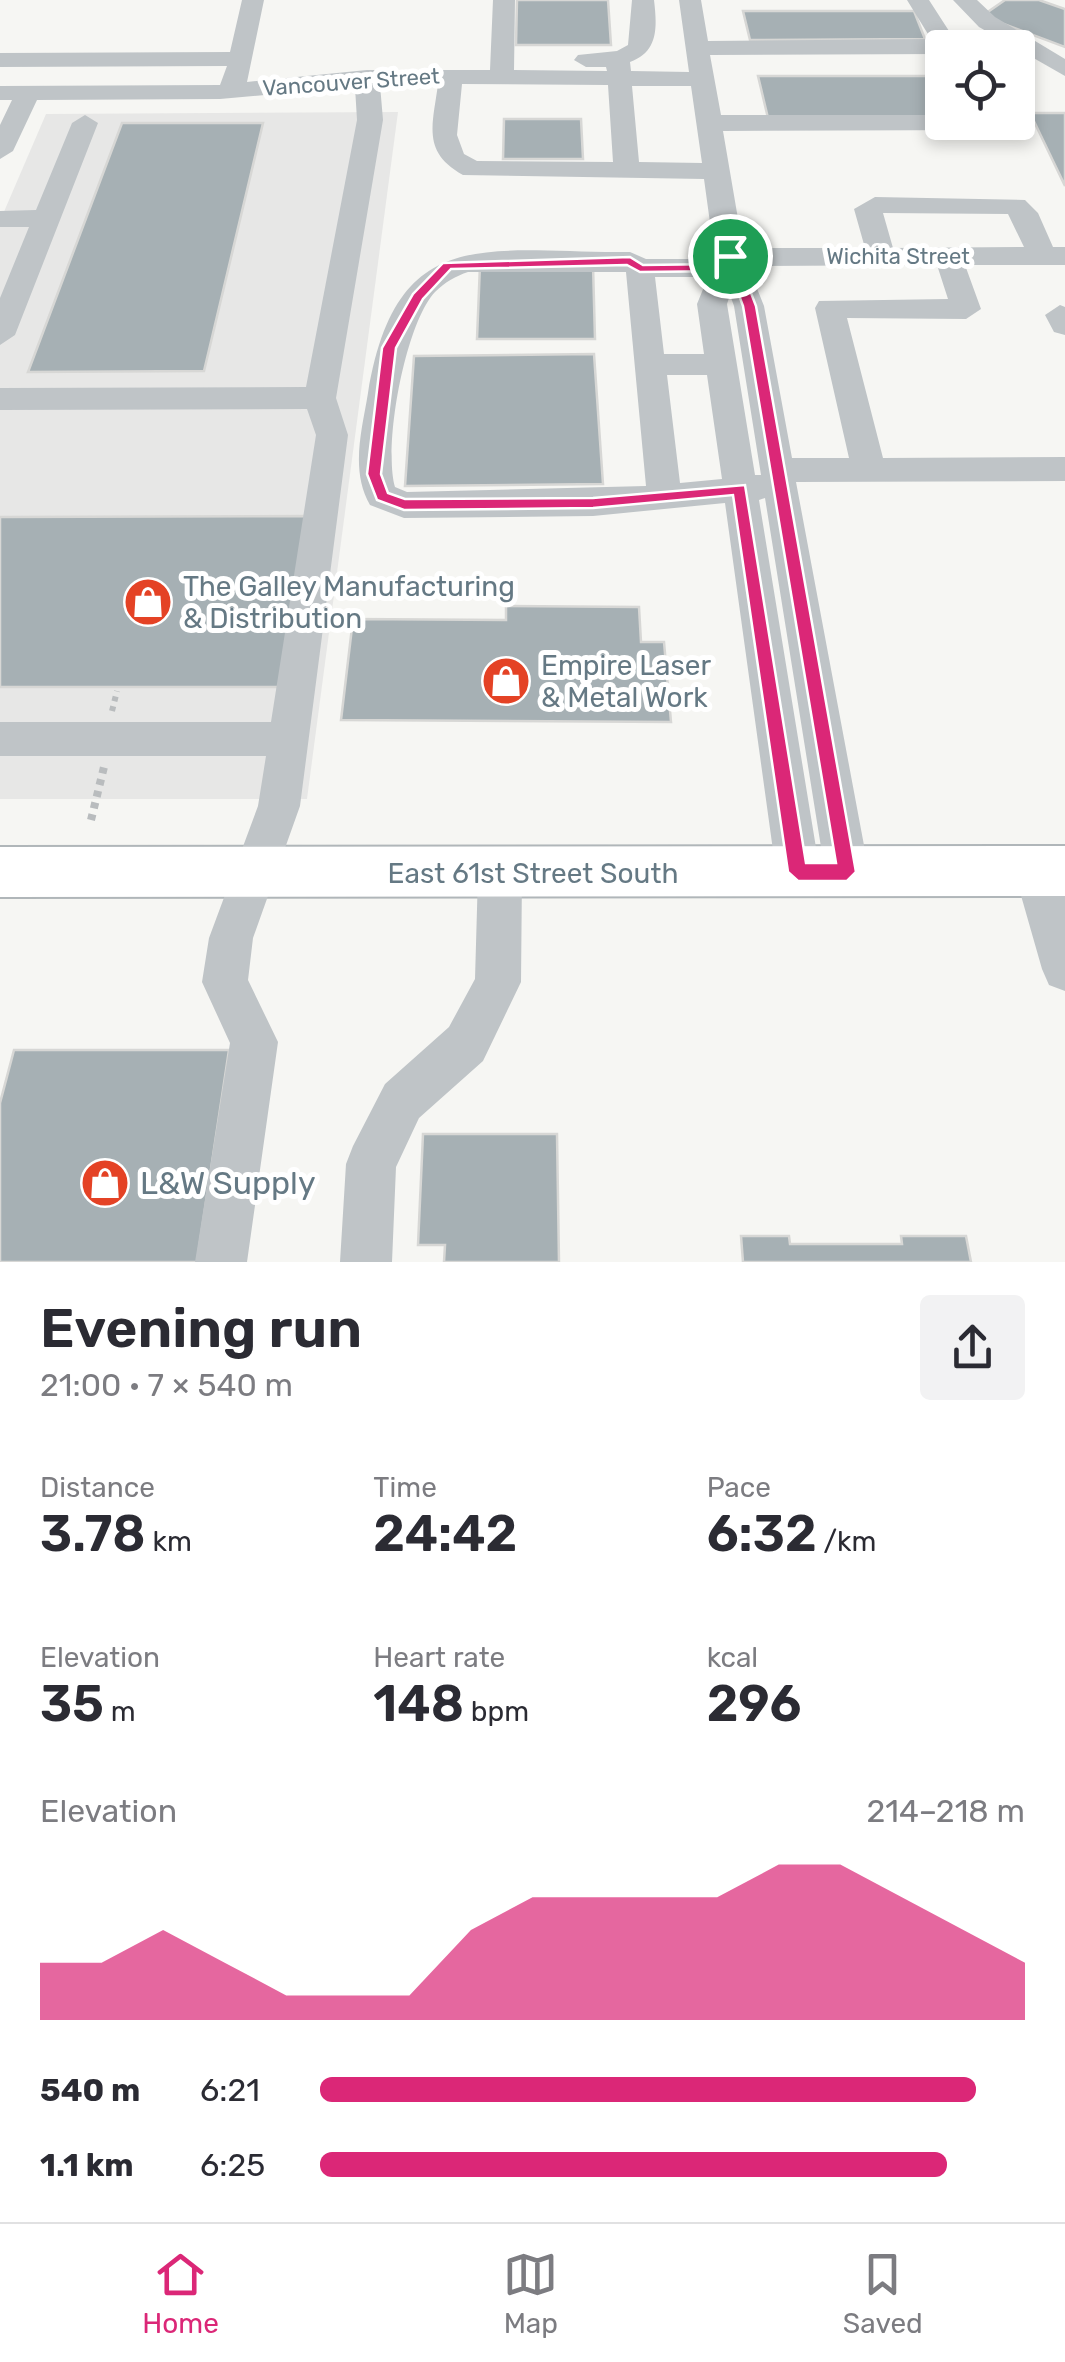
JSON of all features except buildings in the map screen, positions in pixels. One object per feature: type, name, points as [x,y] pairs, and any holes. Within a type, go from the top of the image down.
[{"type":"main road","name":"East 61st Street South","points":[[2,880],[255,873],[1051,871]]},
{"type":"street","points":[[234,90],[253,0]]},
{"type":"street","points":[[502,68],[504,0]]},
{"type":"street","points":[[627,171],[619,69],[641,48],[646,26],[643,0]]},
{"type":"street","points":[[690,0],[730,264],[749,306],[778,478],[822,872]]},
{"type":"street","points":[[918,0],[937,30]]},
{"type":"street","points":[[964,0],[987,22],[1065,69]]},
{"type":"street","points":[[646,26],[699,57],[925,70]]},
{"type":"street","points":[[699,57],[925,48]]},
{"type":"street","name":"Vancouver Street","points":[[0,93],[234,90],[368,76],[452,76],[502,68],[619,69],[699,57]]},
{"type":"street","points":[[0,60],[238,59]]},
{"type":"street","points":[[221,1262],[254,1042],[225,982],[231,938],[279,806],[332,434],[320,398],[370,120],[368,76]]},
{"type":"street","points":[[452,76],[444,135],[452,158],[491,172],[717,171]]},
{"type":"street","points":[[0,151],[28,93]]},
{"type":"street","points":[[710,124],[925,122]]},
{"type":"street","points":[[0,334],[85,123]]},
{"type":"street","points":[[881,256],[868,209],[875,206],[1014,206],[1024,212],[1054,256]]},
{"type":"street","points":[[0,219],[47,218]]},
{"type":"street","name":"Wichita Street","points":[[1054,256],[881,256],[640,268],[630,261],[465,262],[448,266],[432,278],[389,348],[374,474],[382,496],[404,505],[593,503],[740,489],[778,478],[869,470],[1065,470]]},
{"type":"street","points":[[869,470],[830,308],[966,309],[948,256]]},
{"type":"street","points":[[730,264],[712,304],[722,375],[740,489],[822,872]]},
{"type":"street","points":[[640,268],[664,497]]},
{"type":"street","points":[[648,364],[762,385]]},
{"type":"street","points":[[0,399],[320,398]]},
{"type":"street","points":[[0,738],[289,738]]},
{"type":"street","points":[[1051,871],[1065,969]]},
{"type":"street","points":[[366,1262],[371,1164],[402,1101],[466,1044],[498,982],[500,874]]},
{"type":"shaded area","points":[[398,112],[307,799],[0,799],[0,221],[46,114]]},
{"type":"place","name":"The Galley Manufacturing & Distribution","points":[[148,602]]},
{"type":"place","name":"Empire Laser & Metal Work","points":[[506,681]]},
{"type":"place","name":"L&W Supply","points":[[105,1183]]},
{"type":"route","points":[[730,256],[749,306],[847,872],[798,872],[740,489],[593,503],[404,505],[388,502],[382,496],[374,474],[389,348],[418,297],[432,278],[448,266],[465,262],[630,261],[640,268],[726,268],[730,256]]}]
